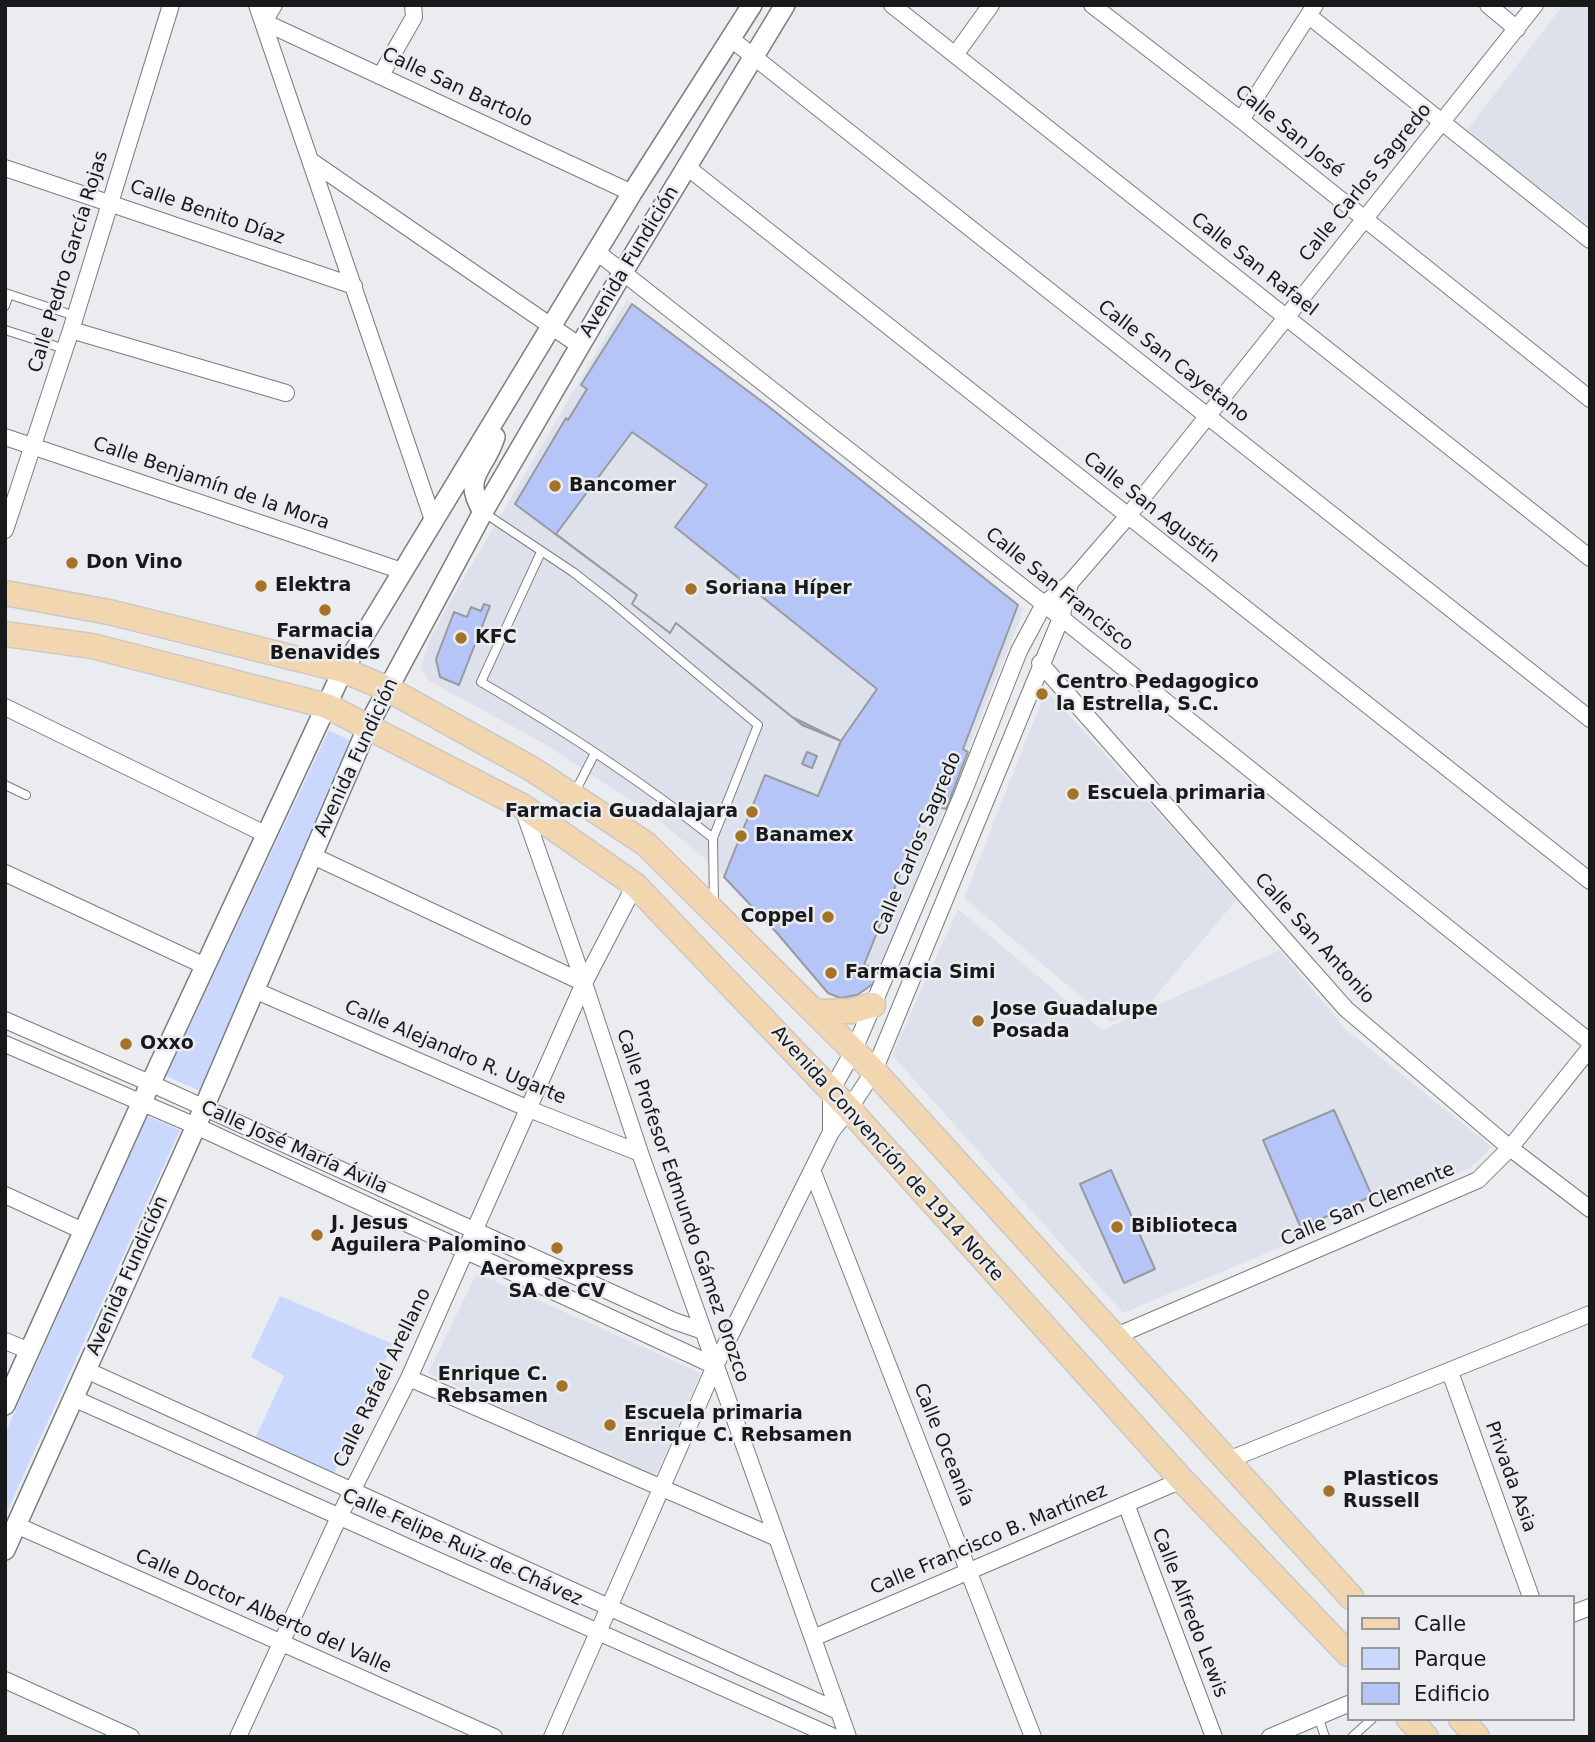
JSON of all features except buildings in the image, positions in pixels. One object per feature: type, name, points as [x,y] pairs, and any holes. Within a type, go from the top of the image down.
[{"type":"main road","points":[[5,593],[109,612],[342,670],[388,689],[532,769],[646,844],[874,1070],[1349,1595]]},
{"type":"main road","name":"Avenida Convención de 1914 Norte","points":[[5,635],[92,646],[327,706],[522,806],[635,885],[849,1109],[1182,1480],[1346,1652]]},
{"type":"main road","points":[[817,1012],[852,1011],[873,1005]]},
{"type":"main road","points":[[1463,1721],[1477,1737]]},
{"type":"street","name":"Calle Pedro García Rojas","points":[[5,530],[65,349],[171,5]]},
{"type":"street","points":[[257,5],[433,520]]},
{"type":"street","points":[[264,22],[274,5]]},
{"type":"street","points":[[381,75],[414,17],[413,5]]},
{"type":"street","name":"Avenida Fundición","points":[[5,1405],[12,1371],[30,1351],[342,670],[632,193],[752,5]]},
{"type":"street","name":"Calle San Rafael","points":[[892,5],[1590,558]]},
{"type":"street","points":[[955,55],[990,5]]},
{"type":"street","name":"Calle San José","points":[[1092,5],[1241,120],[1590,399]]},
{"type":"street","points":[[1488,5],[1517,29]]},
{"type":"street","name":"Calle Carlos Sagredo","points":[[831,1132],[831,1091],[854,1050],[963,793],[1019,651],[1044,604],[1070,583],[1128,516],[1535,5]]},
{"type":"street","name":"Avenida Fundición","points":[[5,1550],[196,1126],[368,726],[483,512],[622,272],[781,7]]},
{"type":"street","points":[[1241,120],[1312,11],[1442,122],[1590,240]]},
{"type":"street","name":"Calle San Bartolo","points":[[264,22],[632,193]]},
{"type":"street","name":"Calle San Cayetano","points":[[730,38],[1590,719]]},
{"type":"street","points":[[311,161],[580,346]]},
{"type":"street","name":"Calle San Agustín","points":[[687,167],[1590,881]]},
{"type":"street","name":"Calle Benito Díaz","points":[[5,168],[354,286]]},
{"type":"street","name":"Calle San Francisco","points":[[597,252],[1044,604],[1590,1045]]},
{"type":"street","points":[[73,323],[286,393]]},
{"type":"street","points":[[483,512],[473,494],[473,482],[491,449],[497,429],[498,412]]},
{"type":"street","name":"Calle Benjamín de la Mora","points":[[5,437],[402,571]]},
{"type":"street","name":"Calle Carlos Sagredo","points":[[552,1737],[715,1366],[831,1132],[874,1070],[1040,663],[1061,618],[1070,583]]},
{"type":"street","name":"Calle San Antonio","points":[[1040,663],[1346,1009],[1510,1148],[1590,1209]]},
{"type":"street","points":[[5,707],[265,834]]},
{"type":"street","points":[[963,793],[985,803]]},
{"type":"street","name":"Calle Profesor Edmundo Gámez Orozco","points":[[522,806],[640,1153],[848,1737]]},
{"type":"street","points":[[311,855],[584,983]]},
{"type":"street","points":[[5,873],[205,966]]},
{"type":"street","name":"Calle Rafaél Arellano","points":[[238,1737],[339,1517],[409,1378],[584,983],[635,885]]},
{"type":"street","name":"Calle Alejandro R. Ugarte","points":[[254,990],[529,1109],[640,1153]]},
{"type":"street","name":"Calle José María Ávila","points":[[5,1020],[204,1107],[674,1321],[703,1331]]},
{"type":"street","name":"Calle José María Ávila","points":[[5,1044],[196,1126],[715,1366]]},
{"type":"street","name":"Calle San Clemente","points":[[1116,1336],[1478,1180],[1510,1148],[1590,1045]]},
{"type":"street","name":"Calle Oceanía","points":[[812,1170],[1033,1737]]},
{"type":"street","points":[[5,1195],[83,1231]]},
{"type":"street","points":[[1228,1460],[1590,1314]]},
{"type":"street","points":[[5,1340],[30,1351]]},
{"type":"street","name":"Calle Felipe Ruiz de Chávez","points":[[86,1370],[838,1711]]},
{"type":"street","name":"Privada Asia","points":[[1450,1372],[1530,1595]]},
{"type":"street","points":[[409,1378],[777,1538]]},
{"type":"street","name":"Calle Felipe Ruiz de Chávez","points":[[73,1398],[834,1737]]},
{"type":"street","name":"Calle Francisco B. Martínez","points":[[813,1638],[1182,1480]]},
{"type":"street","name":"Calle Alfredo Lewis","points":[[1126,1504],[1214,1737]]},
{"type":"street","name":"Calle Doctor Alberto del Valle","points":[[16,1525],[494,1737]]},
{"type":"street","points":[[5,1680],[131,1737]]},
{"type":"street","points":[[1270,1737],[1346,1705]]},
{"type":"lane","points":[[5,306],[7,293],[73,323]]},
{"type":"lane","points":[[5,330],[65,349]]},
{"type":"lane","points":[[483,512],[610,600],[758,725],[713,838],[714,911]]},
{"type":"lane","points":[[541,552],[481,682],[556,726],[674,807],[713,838]]},
{"type":"lane","points":[[573,796],[595,753]]},
{"type":"lane","points":[[5,785],[26,795]]},
{"type":"lane","points":[[1318,1716],[1325,1737]]},
{"type":"lane","points":[[1352,1737],[1370,1721]]},
{"type":"shaded area","points":[[1563,5],[1590,5],[1590,226],[1466,132]]},
{"type":"shaded area","points":[[627,300],[768,406],[1024,609],[878,975],[873,984],[857,995],[840,998],[828,993],[777,933],[713,865],[652,815],[545,744],[429,681],[421,668],[430,639],[444,612]]},
{"type":"shaded area","name":"Escuela primaria","points":[[1046,690],[1237,899],[1145,1009],[1111,1022],[964,898]]},
{"type":"shaded area","points":[[958,909],[1102,1030],[1280,950],[1344,1028],[1492,1147],[1470,1168],[1123,1313],[892,1055]]},
{"type":"shaded area","name":"Escuela primaria Enrique C. Rebsamen","points":[[477,1273],[701,1373],[655,1477],[428,1373]]},
{"type":"green space","points":[[329,730],[357,744],[200,1091],[166,1076]]},
{"type":"green space","points":[[147,1116],[180,1130],[5,1516],[5,1434]]},
{"type":"green space","points":[[280,1296],[393,1344],[333,1476],[255,1439],[284,1376],[251,1357]]},
{"type":"place","name":"Bancomer","points":[[555,486]]},
{"type":"place","name":"Don Vino","points":[[72,563]]},
{"type":"place","name":"Elektra","points":[[261,586]]},
{"type":"place","name":"Soriana Híper","points":[[691,589]]},
{"type":"place","name":"Farmacia Benavides","points":[[325,610]]},
{"type":"place","name":"KFC","points":[[461,638]]},
{"type":"place","name":"Centro Pedagogico la Estrella, S.C.","points":[[1042,694]]},
{"type":"place","name":"Escuela primaria","points":[[1073,794]]},
{"type":"place","name":"Farmacia Guadalajara","points":[[752,812]]},
{"type":"place","name":"Banamex","points":[[741,836]]},
{"type":"place","name":"Coppel","points":[[828,917]]},
{"type":"place","name":"Farmacia Simi","points":[[831,973]]},
{"type":"place","name":"Jose Guadalupe Posada","points":[[978,1021]]},
{"type":"place","name":"Oxxo","points":[[126,1044]]},
{"type":"place","name":"Biblioteca","points":[[1117,1227]]},
{"type":"place","name":"J. Jesus Aguilera Palomino","points":[[317,1235]]},
{"type":"place","name":"Aeromexpress SA de CV","points":[[557,1248]]},
{"type":"place","name":"Enrique C. Rebsamen","points":[[562,1386]]},
{"type":"place","name":"Escuela primaria Enrique C. Rebsamen","points":[[610,1425]]},
{"type":"place","name":"Plasticos Russell","points":[[1329,1491]]}]
